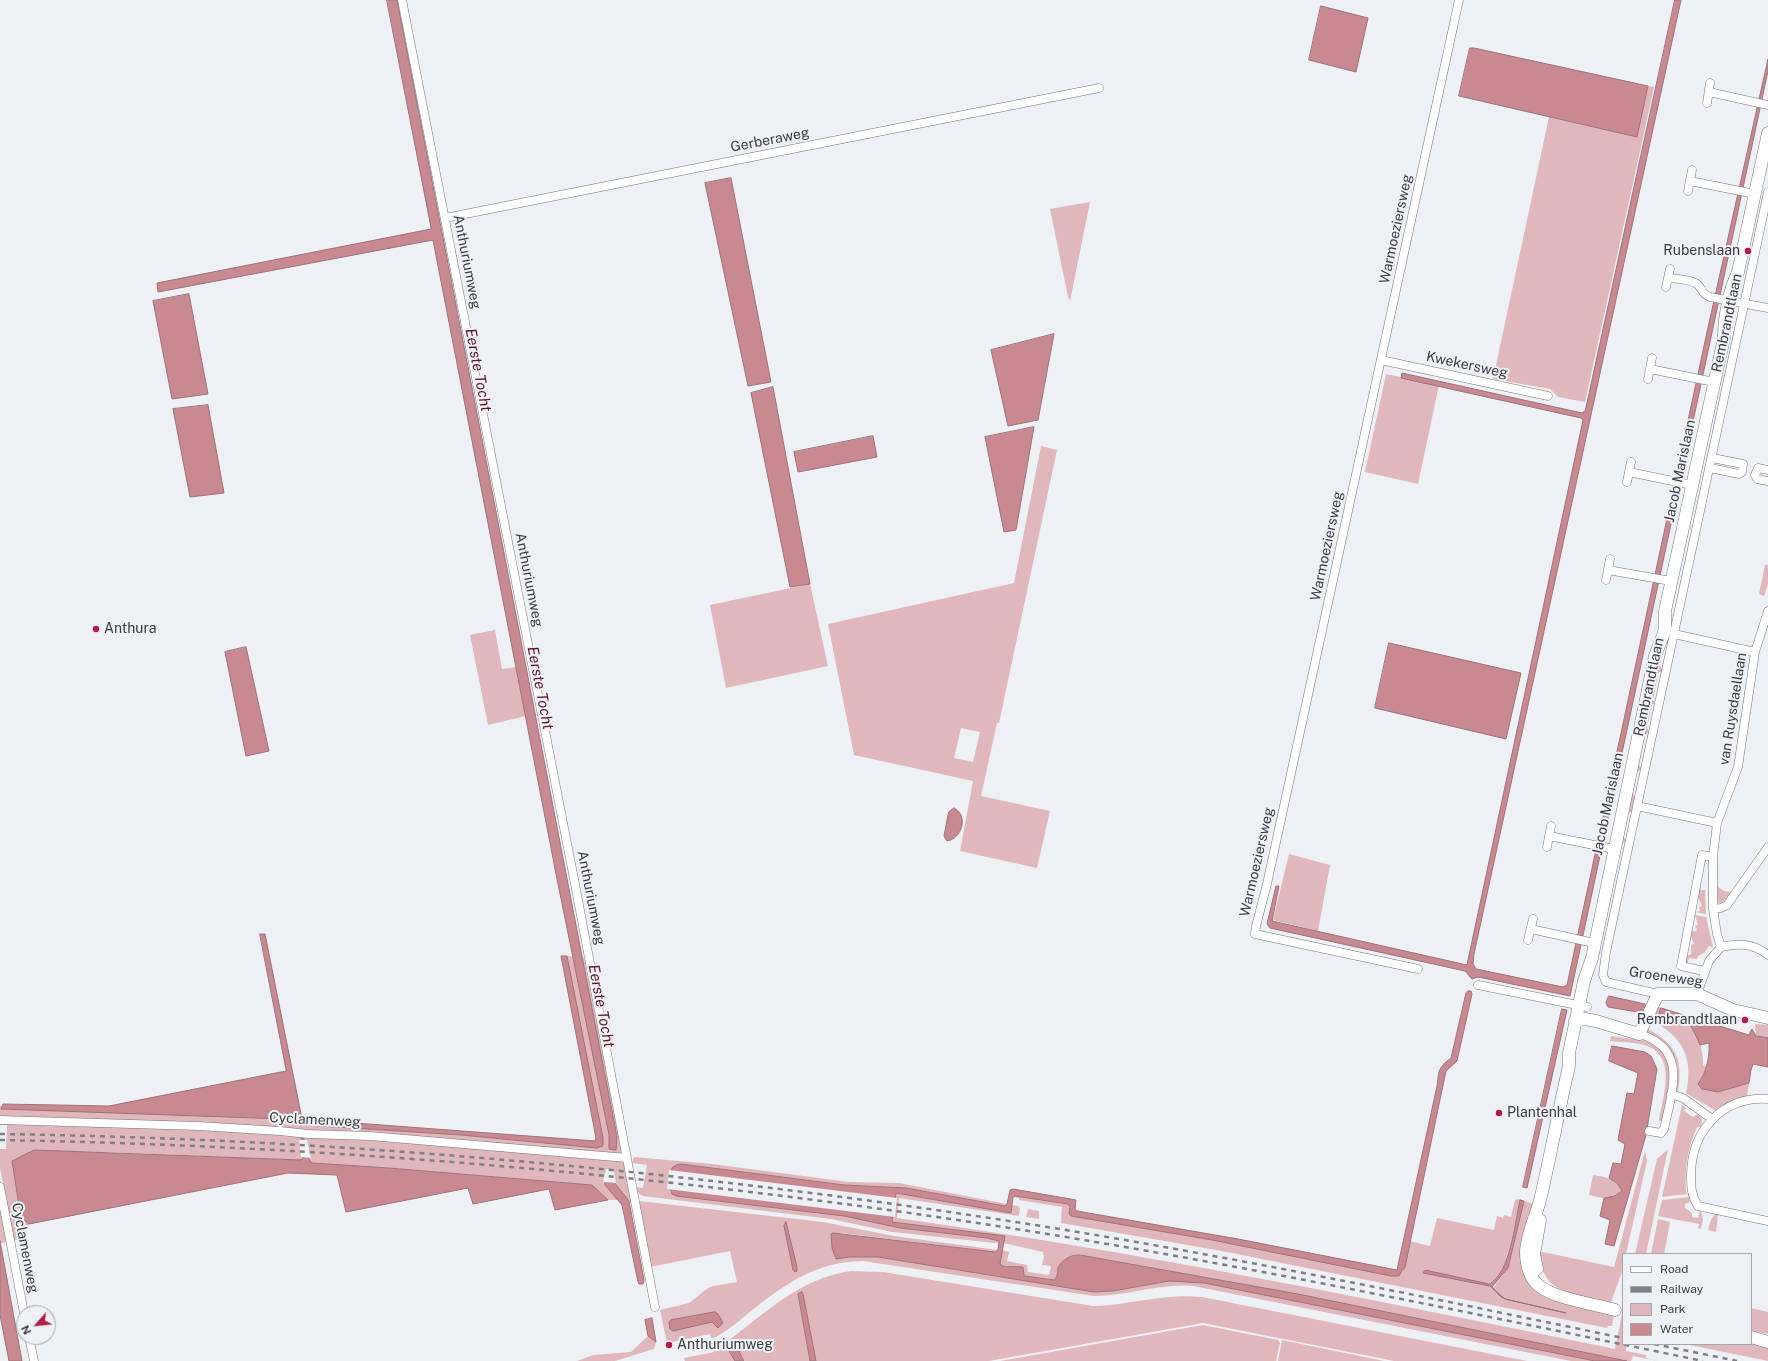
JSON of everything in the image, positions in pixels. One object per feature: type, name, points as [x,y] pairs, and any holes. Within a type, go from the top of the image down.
[{"type":"main road","name":"Jacob Marislaan","points":[[1615,1310],[1549,1292],[1540,1286],[1533,1278],[1533,1268],[1526,1258],[1527,1242],[1541,1199],[1569,1066],[1569,1053],[1581,1022],[1583,1006],[1594,968],[1588,941],[1604,847],[1656,656],[1665,630],[1666,581],[1709,381],[1724,338],[1724,326],[1733,301],[1734,280],[1738,272],[1752,193],[1768,133]]},
{"type":"main road","name":"Groeneweg","points":[[1658,994],[1698,994],[1733,1010],[1768,1018]]},
{"type":"main road","points":[[1581,1022],[1608,1024],[1616,1029],[1639,1034],[1658,994]]},
{"type":"main road","points":[[1752,1338],[1768,1342]]},
{"type":"street","name":"Anthuriumweg","points":[[402,0],[576,884],[655,1307]]},
{"type":"street","name":"Warmoeziersweg","points":[[1418,969],[1255,934],[1459,0]]},
{"type":"street","points":[[1707,103],[1710,83]]},
{"type":"street","name":"Gerberaweg","points":[[445,218],[1099,88]]},
{"type":"street","points":[[1709,92],[1766,104]]},
{"type":"street","points":[[1688,191],[1692,170]]},
{"type":"street","points":[[1690,181],[1752,193]]},
{"type":"street","name":"Rembrandtlaan","points":[[1606,982],[1603,975],[1606,952],[1712,458],[1733,301],[1768,192]]},
{"type":"street","points":[[1666,287],[1670,268]]},
{"type":"street","points":[[1668,278],[1693,282],[1698,285],[1704,295],[1710,297],[1768,308]]},
{"type":"street","points":[[1648,379],[1652,358]]},
{"type":"street","name":"Kwekersweg","points":[[1381,360],[1548,396]]},
{"type":"street","points":[[1650,369],[1709,381]]},
{"type":"street","points":[[1710,468],[1739,474],[1742,472],[1743,468],[1743,464],[1712,458]]},
{"type":"street","points":[[1627,482],[1631,462]]},
{"type":"street","points":[[1768,470],[1758,468],[1756,475],[1757,479],[1768,481]]},
{"type":"street","points":[[1629,472],[1688,484]]},
{"type":"street","points":[[1606,580],[1610,559]]},
{"type":"street","points":[[1608,570],[1666,581]]},
{"type":"street","name":"van Ruysdaellaan","points":[[1721,947],[1717,934],[1713,909],[1713,857],[1717,823],[1738,767],[1755,652],[1768,611]]},
{"type":"street","points":[[1674,634],[1755,652]]},
{"type":"street","points":[[1637,806],[1717,823]]},
{"type":"street","points":[[1547,847],[1552,826]]},
{"type":"street","points":[[1549,836],[1604,847]]},
{"type":"street","points":[[1713,909],[1721,908],[1726,905],[1768,846]]},
{"type":"street","points":[[1704,971],[1680,966],[1702,855],[1713,857]]},
{"type":"street","points":[[1528,940],[1533,919]]},
{"type":"street","points":[[1531,928],[1588,941]]},
{"type":"street","points":[[1698,994],[1704,971],[1713,954],[1721,947],[1743,944],[1753,946],[1768,955]]},
{"type":"street","name":"Groeneweg","points":[[1606,982],[1658,994]]},
{"type":"street","points":[[1478,985],[1583,1006]]},
{"type":"street","points":[[1639,1034],[1657,1041],[1664,1048],[1671,1059],[1674,1069],[1664,1129],[1662,1133],[1649,1131]]},
{"type":"street","points":[[1671,1094],[1683,1098],[1712,1119]]},
{"type":"street","points":[[1768,1099],[1758,1098],[1744,1100],[1731,1105],[1712,1119],[1696,1144],[1691,1161],[1693,1198],[1698,1206],[1768,1221]]},
{"type":"street","name":"Cyclamenweg","points":[[0,1120],[168,1125],[308,1134],[370,1136],[627,1158]]},
{"type":"street","name":"Cyclamenweg","points":[[0,1187],[22,1305]]},
{"type":"street","points":[[31,1345],[34,1361]]},
{"type":"green space","points":[[1648,86],[1654,87],[1585,402],[1558,397],[1550,389],[1493,379],[1549,117],[1637,137]]},
{"type":"green space","points":[[1090,202],[1070,301],[1050,209]]},
{"type":"green space","points":[[1386,374],[1439,385],[1418,484],[1365,472]]},
{"type":"green space","points":[[1041,446],[1057,450],[999,723],[997,723],[981,796],[1050,811],[1037,868],[960,851],[973,781],[854,755],[828,624],[1014,583]],"holes":[[[961,728],[980,732],[973,762],[954,758]]]},
{"type":"green space","points":[[1765,565],[1768,565],[1768,584],[1764,596],[1759,594]]},
{"type":"green space","points":[[810,584],[828,666],[726,688],[710,605]]},
{"type":"green space","points":[[495,630],[502,669],[516,667],[526,716],[488,725],[470,635]]},
{"type":"green space","points":[[1659,656],[1659,664],[1662,671],[1658,673],[1653,700],[1655,703],[1652,705],[1647,727],[1649,733],[1645,735],[1639,765],[1642,769],[1636,773],[1633,793],[1635,797],[1632,811],[1628,814],[1623,835],[1626,842],[1622,843],[1618,859],[1616,859]]},
{"type":"green space","points":[[1289,854],[1330,865],[1318,931],[1273,920]]},
{"type":"green space","points":[[1700,885],[1701,890],[1705,890],[1706,914],[1696,912],[1700,911],[1699,907],[1702,906],[1698,897]]},
{"type":"green space","points":[[1717,886],[1724,891],[1732,892],[1721,904],[1718,902]]},
{"type":"green space","points":[[1695,915],[1706,917],[1713,947],[1709,946],[1704,953],[1698,956],[1697,959],[1689,958],[1687,965],[1684,964],[1686,953],[1687,956],[1691,954],[1691,945],[1694,944],[1690,934],[1692,927],[1694,932],[1697,930],[1695,926],[1698,925]]},
{"type":"green space","points":[[567,956],[574,957],[610,1141],[609,1148],[617,1143],[617,1137],[582,958],[584,958],[632,1205],[606,1172],[605,1185],[618,1200],[608,1200],[592,1185],[312,1163],[309,1160],[304,1139],[302,1138],[303,1158],[301,1160],[104,1152],[12,1161],[21,1218],[29,1224],[24,1238],[14,1240],[0,1168],[0,1149],[6,1149],[7,1125],[0,1125],[0,1106],[3,1106],[1,1107],[2,1109],[67,1110],[284,1119],[296,1122],[300,1126],[304,1125],[461,1135],[597,1148],[603,1142]]},
{"type":"green space","points":[[1657,1007],[1661,1008],[1659,1015],[1684,1020],[1693,1027],[1701,1047],[1703,1065],[1706,1067],[1698,1084],[1718,1092],[1749,1083],[1747,1096],[1725,1105],[1716,1111],[1686,1093],[1688,1080],[1687,1058],[1678,1040],[1661,1026],[1650,1020]]},
{"type":"green space","points":[[1755,1024],[1768,1025],[1768,1038],[1756,1036]]},
{"type":"green space","points":[[1646,1028],[1665,1040],[1676,1054],[1679,1071],[1678,1093],[1678,1074],[1675,1059],[1668,1048],[1658,1040],[1645,1033]]},
{"type":"green space","points":[[1611,1036],[1645,1041],[1657,1046],[1664,1054],[1668,1064],[1669,1087],[1662,1121],[1659,1121],[1666,1077],[1665,1067],[1661,1058],[1655,1050],[1644,1045],[1610,1041]]},
{"type":"green space","points":[[1682,1105],[1686,1108],[1684,1111],[1693,1117],[1698,1114],[1702,1119],[1701,1127],[1697,1127],[1687,1159],[1686,1192],[1688,1194],[1662,1197]]},
{"type":"green space","points":[[1668,1149],[1646,1253],[1635,1253],[1657,1159]]},
{"type":"green space","points":[[1645,1151],[1647,1161],[1626,1253],[1622,1253],[1622,1272],[1610,1305],[1572,1294],[1553,1285],[1544,1274],[1538,1251],[1614,1267]]},
{"type":"green space","points":[[634,1157],[712,1164],[849,1182],[899,1183],[1007,1204],[1005,1206],[906,1188],[844,1185],[681,1164],[676,1165],[669,1186],[670,1192],[676,1196],[844,1216],[900,1228],[994,1239],[999,1240],[999,1242],[995,1243],[892,1232],[831,1219],[643,1196],[639,1194],[635,1187],[643,1188],[647,1165],[632,1163]]},
{"type":"green space","points":[[1593,1175],[1606,1178],[1617,1183],[1622,1191],[1614,1196],[1606,1198],[1589,1195]]},
{"type":"green space","points":[[896,1193],[1011,1213],[1012,1205],[1018,1206],[1020,1208],[1019,1216],[899,1198],[897,1218],[987,1231],[1167,1261],[1615,1349],[1622,1314],[1622,1345],[1627,1345],[1626,1351],[1646,1355],[1646,1358],[1658,1361],[1633,1356],[1631,1361],[1627,1361],[1298,1294],[1076,1254],[1058,1268],[1057,1278],[1054,1280],[1024,1276],[1024,1269],[1016,1266],[1000,1265],[999,1261],[1001,1250],[1009,1252],[1007,1261],[1027,1265],[1028,1272],[1049,1275],[1051,1266],[1042,1265],[1041,1268],[1044,1257],[1043,1252],[1003,1243],[1004,1236],[892,1222]]},
{"type":"green space","points":[[1015,1196],[1068,1204],[1071,1216],[1212,1240],[1397,1276],[1403,1272],[1410,1241],[1430,1246],[1437,1218],[1494,1230],[1497,1216],[1503,1218],[1504,1215],[1511,1217],[1515,1200],[1517,1199],[1520,1200],[1510,1248],[1500,1273],[1494,1280],[1487,1283],[1493,1288],[1508,1268],[1524,1201],[1533,1204],[1530,1279],[1614,1315],[1612,1326],[1608,1326],[1607,1328],[1222,1251],[1061,1223],[1062,1207],[1019,1200],[1019,1198],[1013,1197]]},
{"type":"green space","points":[[1689,1197],[1690,1202],[1685,1204],[1685,1208],[1692,1213],[1692,1217],[1698,1218],[1701,1211],[1703,1219],[1701,1229],[1698,1228],[1699,1224],[1658,1216],[1662,1200]]},
{"type":"green space","points":[[639,1201],[823,1222],[894,1236],[998,1250],[993,1252],[842,1233],[831,1236],[835,1258],[863,1256],[878,1257],[1094,1292],[1113,1291],[1169,1281],[1204,1283],[1595,1361],[1571,1361],[1193,1286],[1168,1286],[1119,1294],[1094,1296],[863,1261],[830,1265],[802,1276],[777,1292],[716,1337],[711,1338],[710,1334],[667,1343],[660,1310],[689,1303],[708,1288],[713,1286],[737,1282],[730,1251],[650,1267]]},
{"type":"green space","points":[[0,1208],[7,1242],[0,1243]]},
{"type":"green space","points":[[1028,1209],[1039,1211],[1039,1219],[1026,1217]]},
{"type":"green space","points":[[1715,1214],[1718,1214],[1716,1232],[1708,1230],[1711,1220]]},
{"type":"green space","points":[[1658,1219],[1670,1222],[1664,1253],[1651,1253]]},
{"type":"green space","points":[[851,1271],[883,1272],[1093,1306],[1121,1304],[1160,1298],[1188,1296],[1202,1297],[1527,1361],[1394,1361],[1203,1323],[989,1361],[816,1361],[803,1294],[798,1294],[810,1361],[745,1361],[735,1344],[728,1349],[735,1361],[685,1361],[684,1358],[714,1352],[713,1347],[724,1343],[774,1305],[810,1283],[836,1274]]},
{"type":"green space","points":[[1752,1308],[1768,1312],[1768,1334],[1752,1331]]},
{"type":"green space","points":[[1203,1325],[1278,1340],[1280,1343],[1276,1361],[1000,1361]]},
{"type":"green space","points":[[648,1336],[656,1342],[654,1349],[615,1361],[577,1361],[593,1355],[631,1352]]},
{"type":"green space","points":[[1282,1340],[1384,1361],[1278,1361]]},
{"type":"green space","points":[[1752,1342],[1768,1345],[1768,1361],[1690,1345],[1752,1345]]},
{"type":"water","points":[[387,0],[397,0],[617,1137],[616,1150],[609,1149],[609,1135],[557,879],[433,240],[158,292],[157,283],[431,229]]},
{"type":"water","points":[[1675,0],[1681,0],[1474,954],[1473,964],[1476,969],[1563,987],[1567,985],[1707,332],[1768,59],[1768,71],[1570,996],[1478,977],[1472,979],[1465,971],[1270,928],[1267,924],[1276,886],[1279,886],[1272,921],[1467,965],[1583,420],[1581,418],[1401,378],[1402,373],[1582,413],[1585,411]]},
{"type":"water","points":[[1321,6],[1368,18],[1356,72],[1309,60]]},
{"type":"water","points":[[1470,48],[1648,86],[1637,137],[1459,96]]},
{"type":"water","points":[[731,178],[771,382],[748,386],[705,183]]},
{"type":"water","points":[[189,294],[208,394],[172,399],[153,301]]},
{"type":"water","points":[[1054,334],[1038,420],[1008,426],[991,350]]},
{"type":"water","points":[[773,387],[810,584],[790,587],[751,393]]},
{"type":"water","points":[[208,405],[224,493],[190,497],[173,409]]},
{"type":"water","points":[[1034,427],[1016,530],[1004,532],[985,437]]},
{"type":"water","points":[[873,436],[877,457],[798,472],[794,452]]},
{"type":"water","points":[[1389,643],[1521,673],[1506,739],[1375,708]]},
{"type":"water","points":[[246,647],[269,751],[246,756],[225,652]]},
{"type":"water","points":[[954,808],[959,811],[962,826],[957,836],[947,841],[944,836],[948,815]]},
{"type":"water","points":[[260,934],[265,934],[302,1119],[595,1141],[596,1138],[561,956],[567,956],[603,1138],[603,1146],[597,1148],[461,1135],[304,1125],[300,1126],[296,1122],[284,1119],[1,1109],[3,1104],[109,1106],[286,1071]]},
{"type":"water","points":[[1471,991],[1472,994],[1457,1061],[1446,1071],[1405,1267],[1399,1276],[1391,1276],[1212,1240],[1071,1216],[1069,1214],[1070,1207],[1068,1204],[1015,1196],[1013,1197],[1011,1213],[896,1193],[892,1222],[1005,1236],[1000,1264],[1003,1266],[1023,1267],[1024,1276],[1054,1280],[1057,1276],[1059,1265],[1064,1260],[1080,1255],[1298,1294],[1627,1361],[1595,1361],[1204,1283],[1169,1281],[1113,1291],[1094,1292],[878,1257],[849,1257],[836,1259],[832,1248],[831,1234],[833,1233],[995,1252],[998,1250],[999,1241],[987,1238],[900,1228],[844,1216],[676,1196],[672,1194],[669,1186],[672,1168],[681,1164],[844,1185],[906,1188],[1005,1206],[1007,1204],[1010,1190],[1013,1189],[1076,1200],[1075,1209],[1077,1211],[1238,1239],[1397,1270],[1439,1073],[1441,1067],[1451,1058],[1466,993]]},
{"type":"water","points":[[1609,996],[1645,1004],[1646,1007],[1643,1013],[1608,1007],[1606,1003]]},
{"type":"water","points":[[1661,1008],[1749,1035],[1752,1029],[1756,1036],[1768,1038],[1768,1067],[1753,1064],[1749,1083],[1718,1092],[1702,1089],[1698,1084],[1707,1065],[1709,1043],[1700,1045],[1690,1025],[1676,1018],[1659,1015]]},
{"type":"water","points":[[1562,1009],[1567,1010],[1527,1188],[1523,1187]]},
{"type":"water","points":[[1612,1046],[1645,1052],[1651,1056],[1657,1069],[1646,1135],[1614,1246],[1605,1244],[1610,1220],[1600,1216],[1604,1198],[1615,1196],[1622,1191],[1617,1183],[1609,1178],[1613,1163],[1621,1164],[1625,1144],[1618,1140],[1627,1093],[1634,1094],[1638,1073],[1609,1061]]},
{"type":"water","points":[[302,1138],[304,1139],[309,1159],[312,1163],[592,1185],[608,1200],[555,1210],[549,1189],[473,1204],[468,1188],[346,1212],[337,1175],[288,1173],[29,1224],[21,1218],[12,1161],[34,1150],[301,1160],[303,1158]]},
{"type":"water","points":[[606,1172],[629,1201],[644,1280],[643,1284],[639,1284],[638,1282],[622,1205],[605,1185]]},
{"type":"water","points":[[1520,1200],[1524,1201],[1508,1268],[1492,1287],[1495,1290],[1490,1286],[1423,1273],[1425,1270],[1489,1284],[1502,1270],[1507,1259],[1514,1234]]},
{"type":"water","points":[[786,1222],[797,1267],[797,1271],[795,1272],[793,1270],[784,1226]]},
{"type":"water","points":[[0,1241],[16,1328],[16,1345],[19,1345],[22,1361],[9,1361],[0,1315]]},
{"type":"water","points":[[802,1292],[816,1361],[810,1361],[798,1294]]},
{"type":"water","points":[[715,1312],[718,1314],[723,1323],[718,1328],[712,1322],[673,1331],[670,1329],[669,1322],[671,1320]]},
{"type":"water","points":[[652,1318],[656,1342],[648,1336],[645,1320]]},
{"type":"water","points":[[734,1344],[736,1345],[744,1361],[735,1361],[728,1349]]},
{"type":"pier","points":[[299,1140],[307,1140],[311,1158],[301,1157]]},
{"type":"pier","points":[[606,1169],[614,1171],[616,1183],[603,1182]]},
{"type":"pier","points":[[669,1170],[897,1198],[895,1217],[667,1189]]},
{"type":"railway","points":[[0,1134],[127,1137],[382,1150],[510,1160],[763,1187],[890,1203],[1092,1234],[1396,1291],[1622,1338]]},
{"type":"railway","points":[[0,1140],[127,1143],[255,1149],[510,1167],[637,1179],[890,1210],[1016,1229],[1188,1258],[1360,1291],[1622,1344]]},
{"type":"railway","points":[[1625,1345],[1703,1361]]},
{"type":"railway","points":[[1659,1345],[1737,1361]]},
{"type":"place","name":"Rubenslaan","points":[[1748,251]]},
{"type":"place","name":"Anthura","points":[[96,629]]},
{"type":"place","name":"Rembrandtlaan","points":[[1745,1020]]},
{"type":"place","name":"Plantenhal","points":[[1499,1113]]},
{"type":"place","name":"Anthuriumweg","points":[[669,1345]]},
{"type":"water label","name":"Eerste Tocht","points":[[478,370]]},
{"type":"water label","name":"Eerste Tocht","points":[[540,688]]},
{"type":"water label","name":"Eerste Tocht","points":[[601,1006]]}]
